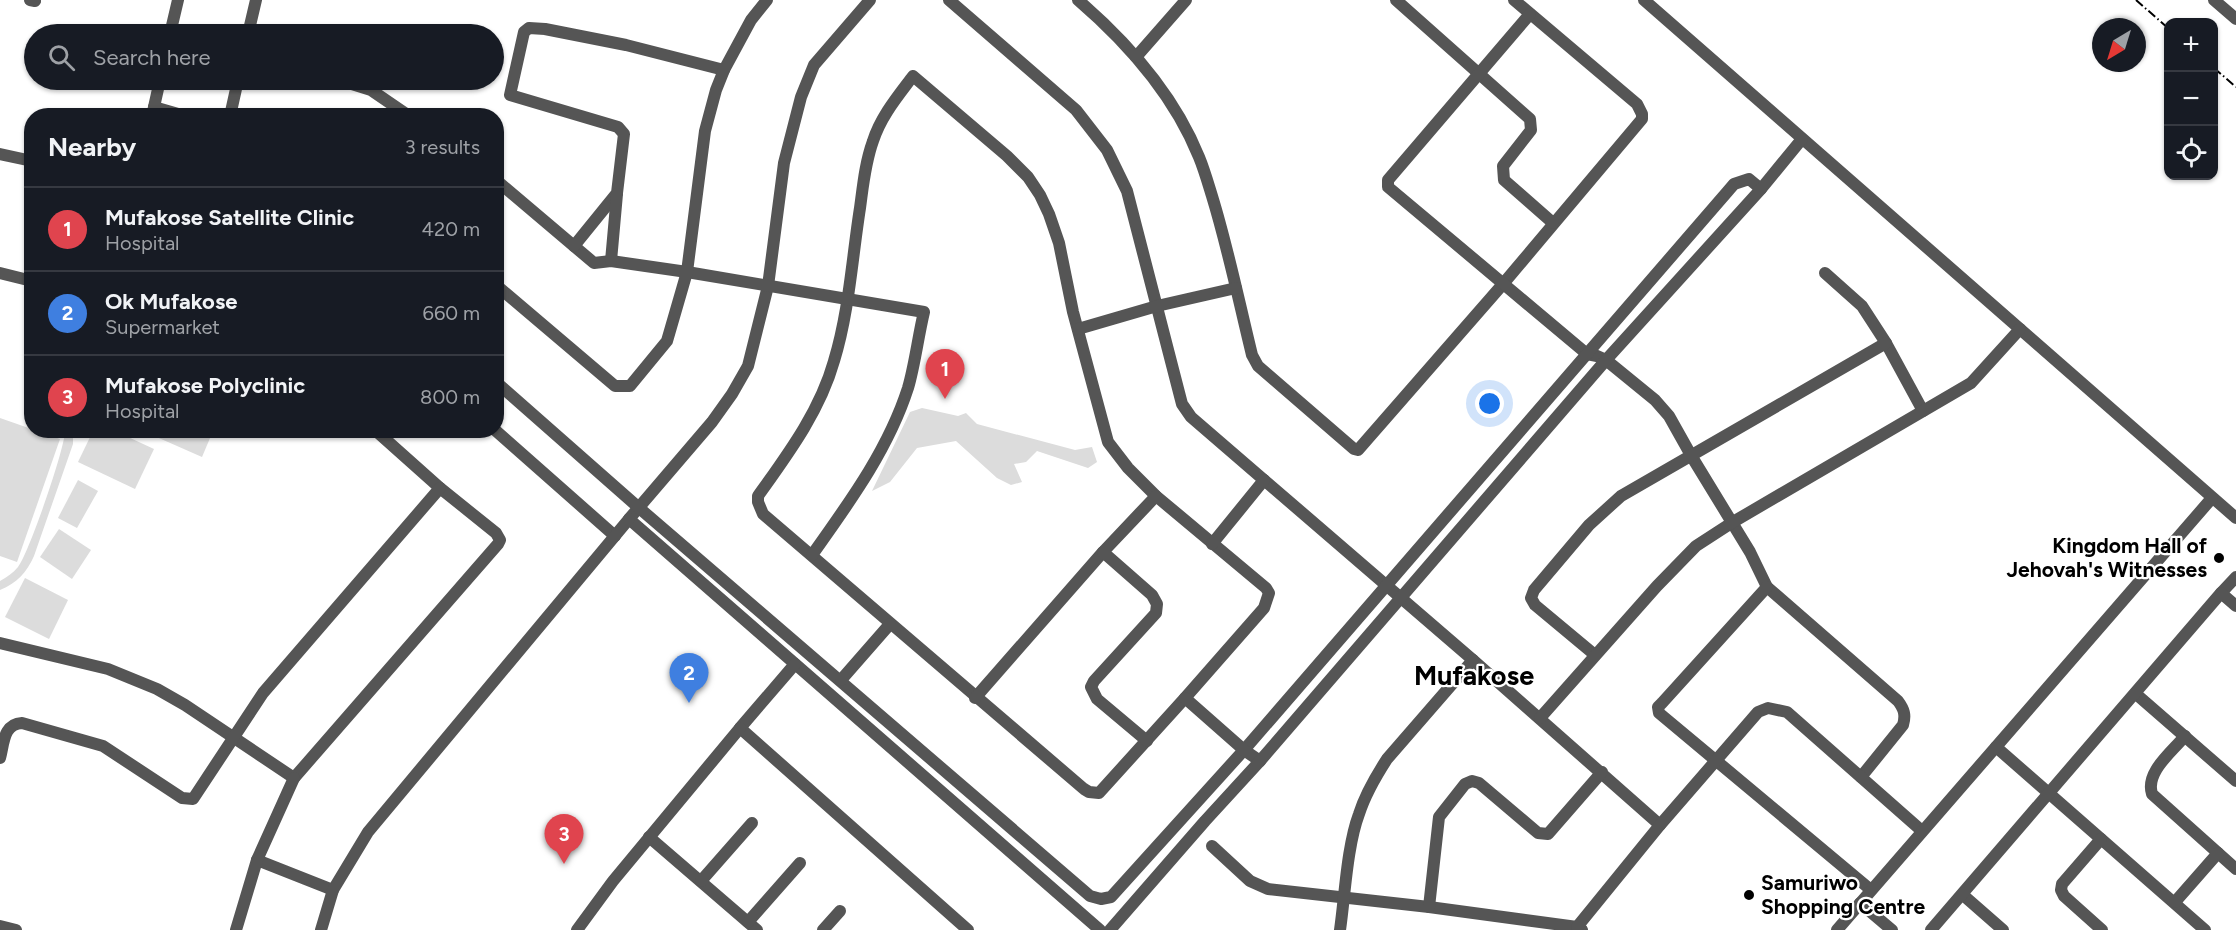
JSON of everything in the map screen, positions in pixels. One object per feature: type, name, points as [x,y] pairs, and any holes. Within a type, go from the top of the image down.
[{"type":"street","points":[[172,24],[178,0]]},
{"type":"street","points":[[250,24],[256,0]]},
{"type":"street","points":[[504,292],[615,386],[630,386],[667,341],[687,272],[705,131],[724,70],[751,20],[767,0]]},
{"type":"street","points":[[321,930],[333,890],[368,832],[638,507],[712,422],[732,394],[748,366],[768,286],[784,163],[801,97],[814,65],[870,0]]},
{"type":"street","points":[[949,0],[1076,110],[1094,130],[1107,150],[1126,190],[1186,411],[1660,825]]},
{"type":"street","points":[[1136,57],[1186,0]]},
{"type":"street","points":[[1396,0],[1530,119],[1531,130],[1503,166],[1504,180],[1553,224]]},
{"type":"street","points":[[1080,1],[1136,57],[1158,83],[1181,119],[1200,157],[1223,232],[1252,355],[1258,366],[1354,449],[1358,450],[1503,284],[1642,119],[1637,104],[1514,0]]},
{"type":"street","points":[[1644,0],[2236,518]]},
{"type":"street","points":[[2214,0],[2236,19]]},
{"type":"street","points":[[1530,14],[1387,183],[1388,186],[1587,354],[1606,360],[1663,408],[1733,522],[1767,587],[1898,701],[1905,717],[1903,725],[1861,777]]},
{"type":"street","points":[[611,261],[624,134],[618,127],[510,95],[525,32],[529,28],[544,29],[626,45],[724,70]]},
{"type":"street","points":[[913,75],[1007,156],[1028,177],[1040,195],[1059,243],[1078,329],[1108,442],[1128,468],[1156,496],[1266,588],[1269,598],[1264,608],[1185,699],[1103,790],[1094,793],[1084,789],[975,698],[763,514],[758,502],[758,496],[795,445],[821,396],[834,362],[847,298],[866,164],[873,140],[886,112],[913,75]]},
{"type":"street","points":[[154,108],[158,90]]},
{"type":"street","points":[[232,108],[236,90]]},
{"type":"street","points":[[371,90],[397,108]]},
{"type":"street","points":[[1110,930],[1260,762],[1606,360],[1761,189],[1802,139]]},
{"type":"street","points":[[0,154],[24,159]]},
{"type":"street","points":[[504,389],[1090,896],[1101,899],[1111,897],[1244,750],[1734,184],[1749,179],[1761,189]]},
{"type":"street","points":[[504,187],[594,263],[611,261],[687,272],[924,312],[908,388],[896,416],[860,488],[812,555]]},
{"type":"street","points":[[574,246],[618,193]]},
{"type":"street","points":[[0,273],[24,278]]},
{"type":"street","points":[[1825,273],[1862,306],[1886,343],[1923,411]]},
{"type":"street","points":[[1078,329],[1158,306],[1236,288]]},
{"type":"street","points":[[1540,718],[1656,586],[1696,546],[1977,377],[2020,329]]},
{"type":"street","points":[[1595,655],[1535,605],[1531,598],[1534,590],[1589,525],[1621,496],[1886,343]]},
{"type":"street","points":[[236,930],[257,860],[294,778],[500,540],[384,438]]},
{"type":"street","points":[[504,438],[615,536]]},
{"type":"street","points":[[1212,544],[1264,480]]},
{"type":"street","points":[[0,758],[7,730],[11,725],[22,723],[103,746],[182,798],[193,799],[263,693],[440,488]]},
{"type":"street","points":[[975,698],[1103,552],[1156,496]]},
{"type":"street","points":[[1837,930],[2212,498]]},
{"type":"street","points":[[629,519],[1100,930]]},
{"type":"street","points":[[1103,552],[1152,595],[1157,603],[1156,613],[1091,687],[1097,699],[1147,741]]},
{"type":"street","points":[[1931,930],[2236,577]]},
{"type":"street","points":[[1767,587],[1658,707],[1659,713],[1783,814],[1871,890]]},
{"type":"street","points":[[2222,593],[2236,606]]},
{"type":"street","points":[[841,680],[890,624]]},
{"type":"street","points":[[0,643],[108,669],[133,679],[185,705],[294,778]]},
{"type":"street","points":[[1340,930],[1356,822],[1377,774],[1387,759],[1473,660]]},
{"type":"street","points":[[577,930],[649,837],[795,664]]},
{"type":"street","points":[[2136,694],[2236,781]]},
{"type":"street","points":[[1185,699],[1260,762]]},
{"type":"street","points":[[1212,846],[1259,886],[1276,890],[1429,906],[1579,928],[1660,825],[1758,712],[1768,708],[1787,712],[1922,831]]},
{"type":"street","points":[[740,728],[968,930]]},
{"type":"street","points":[[2185,736],[2152,776],[2150,789],[2155,799],[2236,869]]},
{"type":"street","points":[[1996,747],[2205,930]]},
{"type":"street","points":[[1429,906],[1439,817],[1465,784],[1472,781],[1479,783],[1538,833],[1544,835],[1548,834],[1602,772]]},
{"type":"street","points":[[701,881],[752,823]]},
{"type":"street","points":[[649,837],[753,926],[800,863]]},
{"type":"street","points":[[2101,839],[2062,884],[2061,890],[2064,896],[2102,930]]},
{"type":"street","points":[[2175,902],[2218,853]]},
{"type":"street","points":[[257,860],[333,890]]},
{"type":"street","points":[[1963,895],[2003,930]]},
{"type":"street","points":[[1860,903],[1892,930]]},
{"type":"street","points":[[823,930],[840,911]]},
{"type":"street","points":[[0,926],[16,930]]},
{"type":"shaded area","points":[[922,408],[958,416],[966,413],[977,424],[1075,450],[1092,447],[1097,462],[1088,468],[1037,451],[1026,462],[1014,464],[1022,482],[1011,485],[997,478],[956,441],[917,448],[890,482],[872,491],[910,412]]},
{"type":"shaded area","points":[[0,418],[24,426],[24,438],[60,439],[17,562],[0,556]]},
{"type":"shaded area","points":[[64,438],[73,438],[73,444],[34,556],[21,576],[0,590],[0,581],[18,567],[30,542],[53,478]]},
{"type":"shaded area","points":[[90,438],[130,438],[154,449],[135,489],[78,462]]},
{"type":"shaded area","points":[[159,438],[210,438],[202,457]]},
{"type":"shaded area","points":[[78,480],[98,491],[77,528],[58,518]]},
{"type":"shaded area","points":[[59,529],[91,550],[72,579],[40,557]]},
{"type":"shaded area","points":[[25,578],[68,600],[49,639],[5,617]]},
{"type":"railway","points":[[2136,0],[2164,24]]},
{"type":"railway","points":[[2218,71],[2236,87]]},
{"type":"place","name":"Mufakose Satellite Clinic","points":[[945,399]]},
{"type":"place","name":"Kingdom Hall of Jehovah's Witnesses","points":[[2219,558]]},
{"type":"place","name":"Ok Mufakose","points":[[689,703]]},
{"type":"place","name":"Mufakose Polyclinic","points":[[564,864]]},
{"type":"place","name":"Samuriwo Shopping Centre","points":[[1749,895]]},
{"type":"district","name":"Mufakose","points":[[1474,676]]}]
